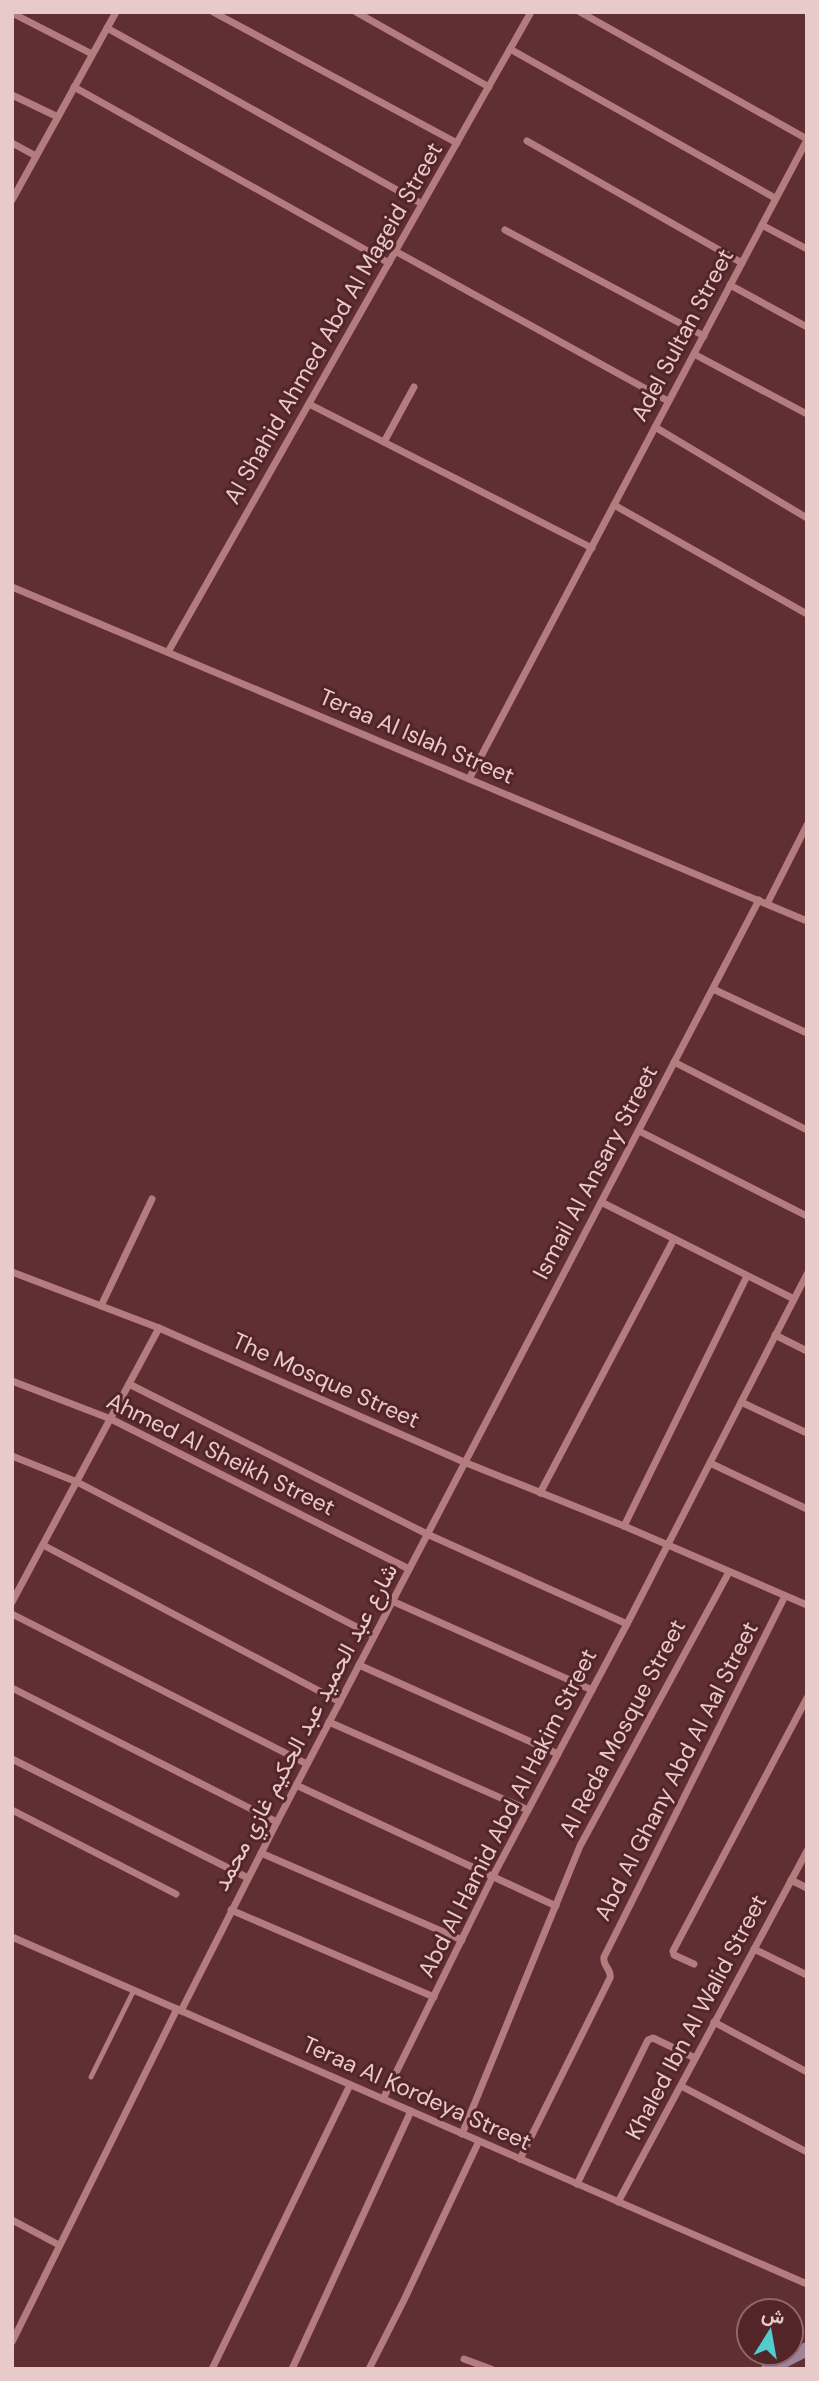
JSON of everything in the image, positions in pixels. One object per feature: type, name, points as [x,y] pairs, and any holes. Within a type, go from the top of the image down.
[{"type":"street","points":[[12,200],[116,12]]},
{"type":"street","points":[[213,12],[457,144]]},
{"type":"street","points":[[356,12],[489,87]]},
{"type":"street","points":[[580,12],[807,140]]},
{"type":"street","points":[[12,13],[92,54]]},
{"type":"street","name":"Al Shahid Ahmed Abd Al Mageid Street","points":[[168,652],[457,144],[527,13]]},
{"type":"street","points":[[107,28],[422,204]]},
{"type":"street","points":[[510,49],[775,198]]},
{"type":"street","points":[[74,87],[389,262]]},
{"type":"street","points":[[12,94],[58,117]]},
{"type":"street","name":"Adel Sultan Street","points":[[469,779],[775,198],[803,157],[807,140]]},
{"type":"street","points":[[527,141],[742,263]]},
{"type":"street","points":[[12,143],[36,156]]},
{"type":"street","points":[[762,225],[807,249]]},
{"type":"street","points":[[505,230],[704,335]]},
{"type":"street","points":[[395,251],[668,401]]},
{"type":"street","points":[[730,285],[807,327]]},
{"type":"street","points":[[694,354],[807,414]]},
{"type":"street","points":[[384,442],[414,387]]},
{"type":"street","points":[[309,404],[592,548]]},
{"type":"street","points":[[655,427],[807,518]]},
{"type":"street","points":[[614,505],[807,614]]},
{"type":"street","name":"Teraa Al Islah Street","points":[[12,586],[807,921]]},
{"type":"street","name":"Ismail Al Ansary Street","points":[[464,1462],[713,989],[807,825]]},
{"type":"street","points":[[713,989],[807,1033]]},
{"type":"street","points":[[674,1062],[807,1130]]},
{"type":"street","points":[[639,1131],[807,1216]]},
{"type":"street","points":[[101,1306],[152,1199]]},
{"type":"street","points":[[601,1202],[794,1299]]},
{"type":"street","points":[[540,1493],[674,1239]]},
{"type":"street","name":"The Mosque Street","points":[[12,1272],[159,1328],[464,1462],[624,1526],[807,1605]]},
{"type":"street","points":[[624,1526],[747,1276]]},
{"type":"street","name":"Abd Al Hamid Abd Al Hakim Street","points":[[383,2099],[493,1877],[806,1276]]},
{"type":"street","points":[[12,1602],[159,1328]]},
{"type":"street","points":[[775,1335],[807,1351]]},
{"type":"street","name":"Ahmed Al Sheikh Street","points":[[12,1381],[110,1419],[409,1569]]},
{"type":"street","points":[[129,1384],[427,1534],[627,1624]]},
{"type":"street","points":[[741,1402],[807,1433]]},
{"type":"street","points":[[12,1456],[77,1482],[374,1636]]},
{"type":"street","name":"شارع عبد الحميد عبد الحكيم غازي محمد","points":[[12,2342],[179,2010],[464,1462]]},
{"type":"street","points":[[710,1463],[807,1509]]},
{"type":"street","points":[[43,1545],[340,1702]]},
{"type":"street","name":"Al Reda Mosque Street","points":[[462,2134],[580,1846],[729,1572]]},
{"type":"street","name":"Abd Al Ghany Abd Al Aal Street","points":[[520,2159],[610,1978],[604,1958],[785,1596]]},
{"type":"street","points":[[392,1601],[592,1690]]},
{"type":"street","points":[[12,1614],[307,1763]]},
{"type":"street","points":[[359,1665],[558,1754]]},
{"type":"street","points":[[12,1688],[277,1822]]},
{"type":"street","points":[[694,1964],[674,1955],[673,1951],[807,1698]]},
{"type":"street","points":[[329,1722],[528,1810]]},
{"type":"street","points":[[12,1759],[248,1878]]},
{"type":"street","points":[[296,1785],[556,1906]]},
{"type":"street","points":[[12,1810],[176,1894]]},
{"type":"street","name":"Khaled Ibn Al Walid Street","points":[[618,2202],[807,1851]]},
{"type":"street","points":[[261,1853],[462,1940]]},
{"type":"street","points":[[791,1880],[807,1888]]},
{"type":"street","points":[[231,1910],[434,1997]]},
{"type":"street","name":"Teraa Al Kordeya Street","points":[[12,1937],[807,2284]]},
{"type":"street","points":[[754,1949],[807,1975]]},
{"type":"street","points":[[714,2022],[807,2072]]},
{"type":"street","points":[[577,2184],[648,2040],[653,2038],[695,2058]]},
{"type":"street","points":[[212,2369],[350,2085]]},
{"type":"street","points":[[681,2086],[807,2152]]},
{"type":"street","points":[[292,2369],[411,2111]]},
{"type":"street","points":[[369,2369],[479,2141]]},
{"type":"street","points":[[12,2220],[60,2245]]},
{"type":"street","points":[[768,2369],[807,2349]]},
{"type":"street","points":[[464,2359],[491,2369]]},
{"type":"lane","points":[[91,2077],[134,1990]]}]
